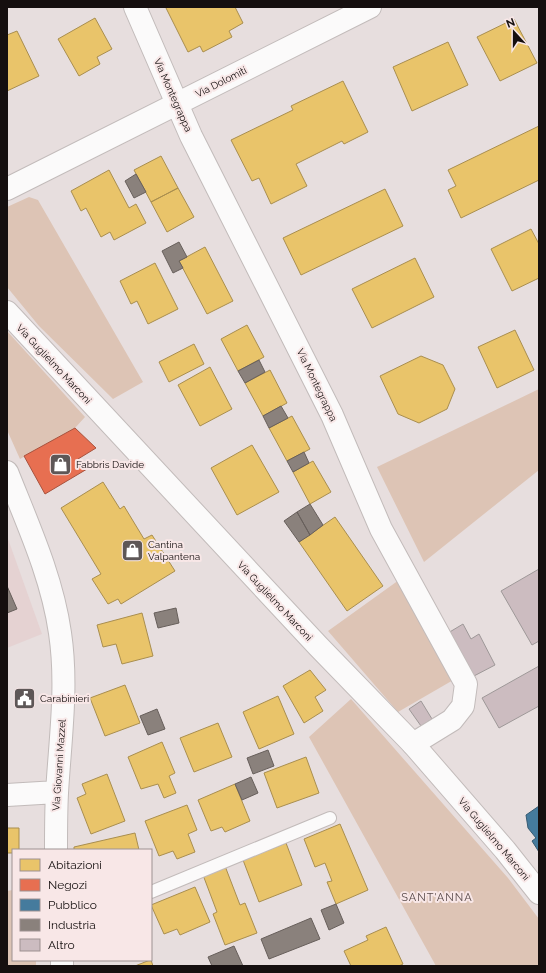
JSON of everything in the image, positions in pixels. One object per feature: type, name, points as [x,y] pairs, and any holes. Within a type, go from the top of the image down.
[{"type":"street","name":"Via Montegrappa","points":[[135,7],[176,105],[332,415],[381,529],[466,684],[463,706],[452,720],[413,744]]},
{"type":"street","name":"Via Dolomiti","points":[[7,189],[370,7]]},
{"type":"street","name":"Via Guglielmo Marconi","points":[[7,312],[318,646],[413,744],[505,850],[539,893]]},
{"type":"street","name":"Via Giovanni Mazzel","points":[[7,472],[38,549],[47,576],[55,605],[60,634],[64,688],[57,792],[56,849]]},
{"type":"street","points":[[7,795],[57,792]]},
{"type":"lane","points":[[152,892],[330,818]]},
{"type":"shaded area","points":[[29,197],[38,200],[143,382],[113,399],[39,326],[7,287],[7,207]]},
{"type":"shaded area","points":[[7,331],[85,417],[75,428],[20,459],[7,430]]},
{"type":"shaded area","points":[[539,389],[539,470],[424,562],[377,467]]},
{"type":"shaded area","points":[[7,536],[42,634],[7,648]]},
{"type":"shaded area","points":[[399,580],[455,679],[398,712],[328,631]]},
{"type":"shaded area","points":[[351,699],[508,878],[539,919],[539,966],[436,966],[309,737]]},
{"type":"shaded area","points":[[12,890],[12,961],[36,961],[36,966],[7,966],[7,891]]},
{"type":"building: Abitazioni","points":[[235,7],[243,23],[229,31],[232,37],[203,52],[200,46],[188,52],[166,8]]},
{"type":"building: Abitazioni","points":[[95,18],[112,49],[97,57],[100,64],[79,76],[58,39]]},
{"type":"building: Abitazioni","points":[[514,19],[537,63],[500,81],[477,37]]},
{"type":"building: Abitazioni","points":[[17,31],[39,76],[7,91],[7,35]]},
{"type":"building: Abitazioni","points":[[448,42],[468,85],[412,111],[393,67]]},
{"type":"building: Abitazioni","points":[[343,81],[368,132],[344,144],[342,141],[296,164],[307,186],[271,204],[259,178],[252,181],[231,140],[293,110],[291,106]]},
{"type":"building: Abitazioni","points":[[539,126],[539,180],[461,218],[448,190],[456,186],[448,170]]},
{"type":"building: Abitazioni","points":[[161,156],[178,188],[151,202],[134,170]]},
{"type":"building: Abitazioni","points":[[109,170],[129,208],[136,204],[146,223],[114,240],[110,232],[101,237],[86,208],[81,211],[71,191]]},
{"type":"building: Abitazioni","points":[[178,188],[194,217],[167,232],[151,202]]},
{"type":"building: Abitazioni","points":[[385,189],[403,226],[301,275],[283,238]]},
{"type":"building: Abitazioni","points":[[531,229],[539,244],[539,278],[512,291],[491,249]]},
{"type":"building: Abitazioni","points":[[205,247],[233,301],[207,314],[179,261]]},
{"type":"building: Abitazioni","points":[[415,258],[434,297],[372,328],[352,289]]},
{"type":"building: Abitazioni","points":[[155,263],[178,309],[148,324],[137,301],[131,304],[120,281]]},
{"type":"building: Abitazioni","points":[[247,325],[264,357],[238,371],[221,339]]},
{"type":"building: Abitazioni","points":[[515,330],[534,370],[497,388],[478,347]]},
{"type":"building: Abitazioni","points":[[194,344],[204,364],[169,382],[159,362]]},
{"type":"building: Abitazioni","points":[[421,356],[443,365],[455,389],[447,409],[419,423],[398,414],[380,376]]},
{"type":"building: Abitazioni","points":[[210,367],[232,409],[200,426],[178,385]]},
{"type":"building: Abitazioni","points":[[270,370],[287,403],[263,416],[245,383]]},
{"type":"building: Abitazioni","points":[[292,416],[310,449],[287,461],[269,428]]},
{"type":"building: Abitazioni","points":[[252,445],[279,492],[237,515],[211,468]]},
{"type":"building: Abitazioni","points":[[313,461],[331,492],[310,504],[293,472]]},
{"type":"building: Abitazioni","points":[[103,482],[120,509],[124,506],[144,539],[152,535],[175,571],[121,604],[118,599],[108,604],[92,579],[101,574],[61,508]]},
{"type":"building: Abitazioni","points":[[335,517],[383,586],[347,611],[299,542]]},
{"type":"building: Abitazioni","points":[[142,613],[153,656],[122,664],[116,644],[103,647],[97,625]]},
{"type":"building: Abitazioni","points":[[310,670],[326,690],[315,697],[323,711],[304,723],[283,686]]},
{"type":"building: Abitazioni","points":[[125,685],[140,723],[105,736],[90,698]]},
{"type":"building: Abitazioni","points":[[278,696],[294,734],[259,749],[243,712]]},
{"type":"building: Abitazioni","points":[[218,723],[232,757],[194,772],[180,738]]},
{"type":"building: Abitazioni","points":[[162,742],[175,773],[169,776],[176,793],[164,798],[158,784],[141,789],[128,757]]},
{"type":"building: Abitazioni","points":[[306,757],[319,793],[277,808],[264,773]]},
{"type":"building: Abitazioni","points":[[107,774],[125,821],[91,834],[77,798],[86,794],[82,784]]},
{"type":"building: Abitazioni","points":[[235,784],[250,821],[225,832],[222,827],[211,831],[198,800]]},
{"type":"building: Abitazioni","points":[[187,805],[197,830],[188,834],[195,852],[177,859],[173,851],[159,856],[145,821]]},
{"type":"building: Abitazioni","points":[[340,824],[368,890],[336,904],[327,882],[332,881],[325,863],[315,867],[304,839]]},
{"type":"building: Abitazioni","points":[[7,828],[19,828],[19,849],[12,849],[12,853],[7,853]]},
{"type":"building: Abitazioni","points":[[135,833],[139,849],[74,849],[74,847]]},
{"type":"building: Abitazioni","points":[[286,843],[302,885],[259,902],[243,860]]},
{"type":"building: Abitazioni","points":[[225,866],[240,905],[245,903],[257,933],[225,945],[213,914],[217,912],[203,875]]},
{"type":"building: Abitazioni","points":[[195,887],[210,922],[180,935],[177,929],[164,934],[152,905]]},
{"type":"building: Abitazioni","points":[[386,927],[403,964],[399,966],[351,966],[344,951],[368,940],[366,936]]},
{"type":"building: Abitazioni","points":[[151,961],[153,966],[135,966]]},
{"type":"building: Negozi","points":[[75,428],[96,448],[78,459],[87,469],[45,494],[24,456]]},
{"type":"building: Pubblico","points":[[539,806],[539,852],[532,841],[536,838],[528,828],[526,815]]},
{"type":"building: Industria","points":[[136,174],[146,192],[134,198],[125,181]]},
{"type":"building: Industria","points":[[179,242],[187,257],[179,261],[183,268],[173,273],[162,251]]},
{"type":"building: Industria","points":[[259,360],[265,372],[245,383],[238,371]]},
{"type":"building: Industria","points":[[281,406],[288,418],[269,428],[263,416]]},
{"type":"building: Industria","points":[[304,452],[309,463],[293,472],[287,461]]},
{"type":"building: Industria","points":[[310,504],[323,525],[310,535],[297,512]]},
{"type":"building: Industria","points":[[297,512],[310,535],[299,542],[284,521]]},
{"type":"building: Industria","points":[[7,586],[17,609],[7,613]]},
{"type":"building: Industria","points":[[176,608],[179,623],[158,628],[154,613]]},
{"type":"building: Industria","points":[[157,709],[165,729],[148,735],[140,716]]},
{"type":"building: Industria","points":[[268,750],[274,766],[253,774],[247,758]]},
{"type":"building: Industria","points":[[251,777],[258,793],[242,800],[235,784]]},
{"type":"building: Industria","points":[[336,904],[344,923],[329,930],[321,910]]},
{"type":"building: Industria","points":[[311,918],[320,939],[269,959],[261,939]]},
{"type":"building: Industria","points":[[234,946],[243,966],[212,966],[208,957]]},
{"type":"building: Altro","points":[[539,569],[539,641],[532,645],[501,591]]},
{"type":"building: Altro","points":[[463,624],[471,639],[479,634],[495,665],[472,677],[448,633]]},
{"type":"building: Altro","points":[[539,666],[539,706],[499,728],[482,698]]},
{"type":"building: Altro","points":[[421,701],[432,719],[421,726],[409,709]]},
{"type":"place","name":"Fabbris Davide","points":[[61,464]]},
{"type":"place","name":"Cantina Valpantena","points":[[133,550]]},
{"type":"place","name":"Carabinieri","points":[[24,698]]},
{"type":"district","name":"SANT'ANNA","points":[[437,897]]}]
